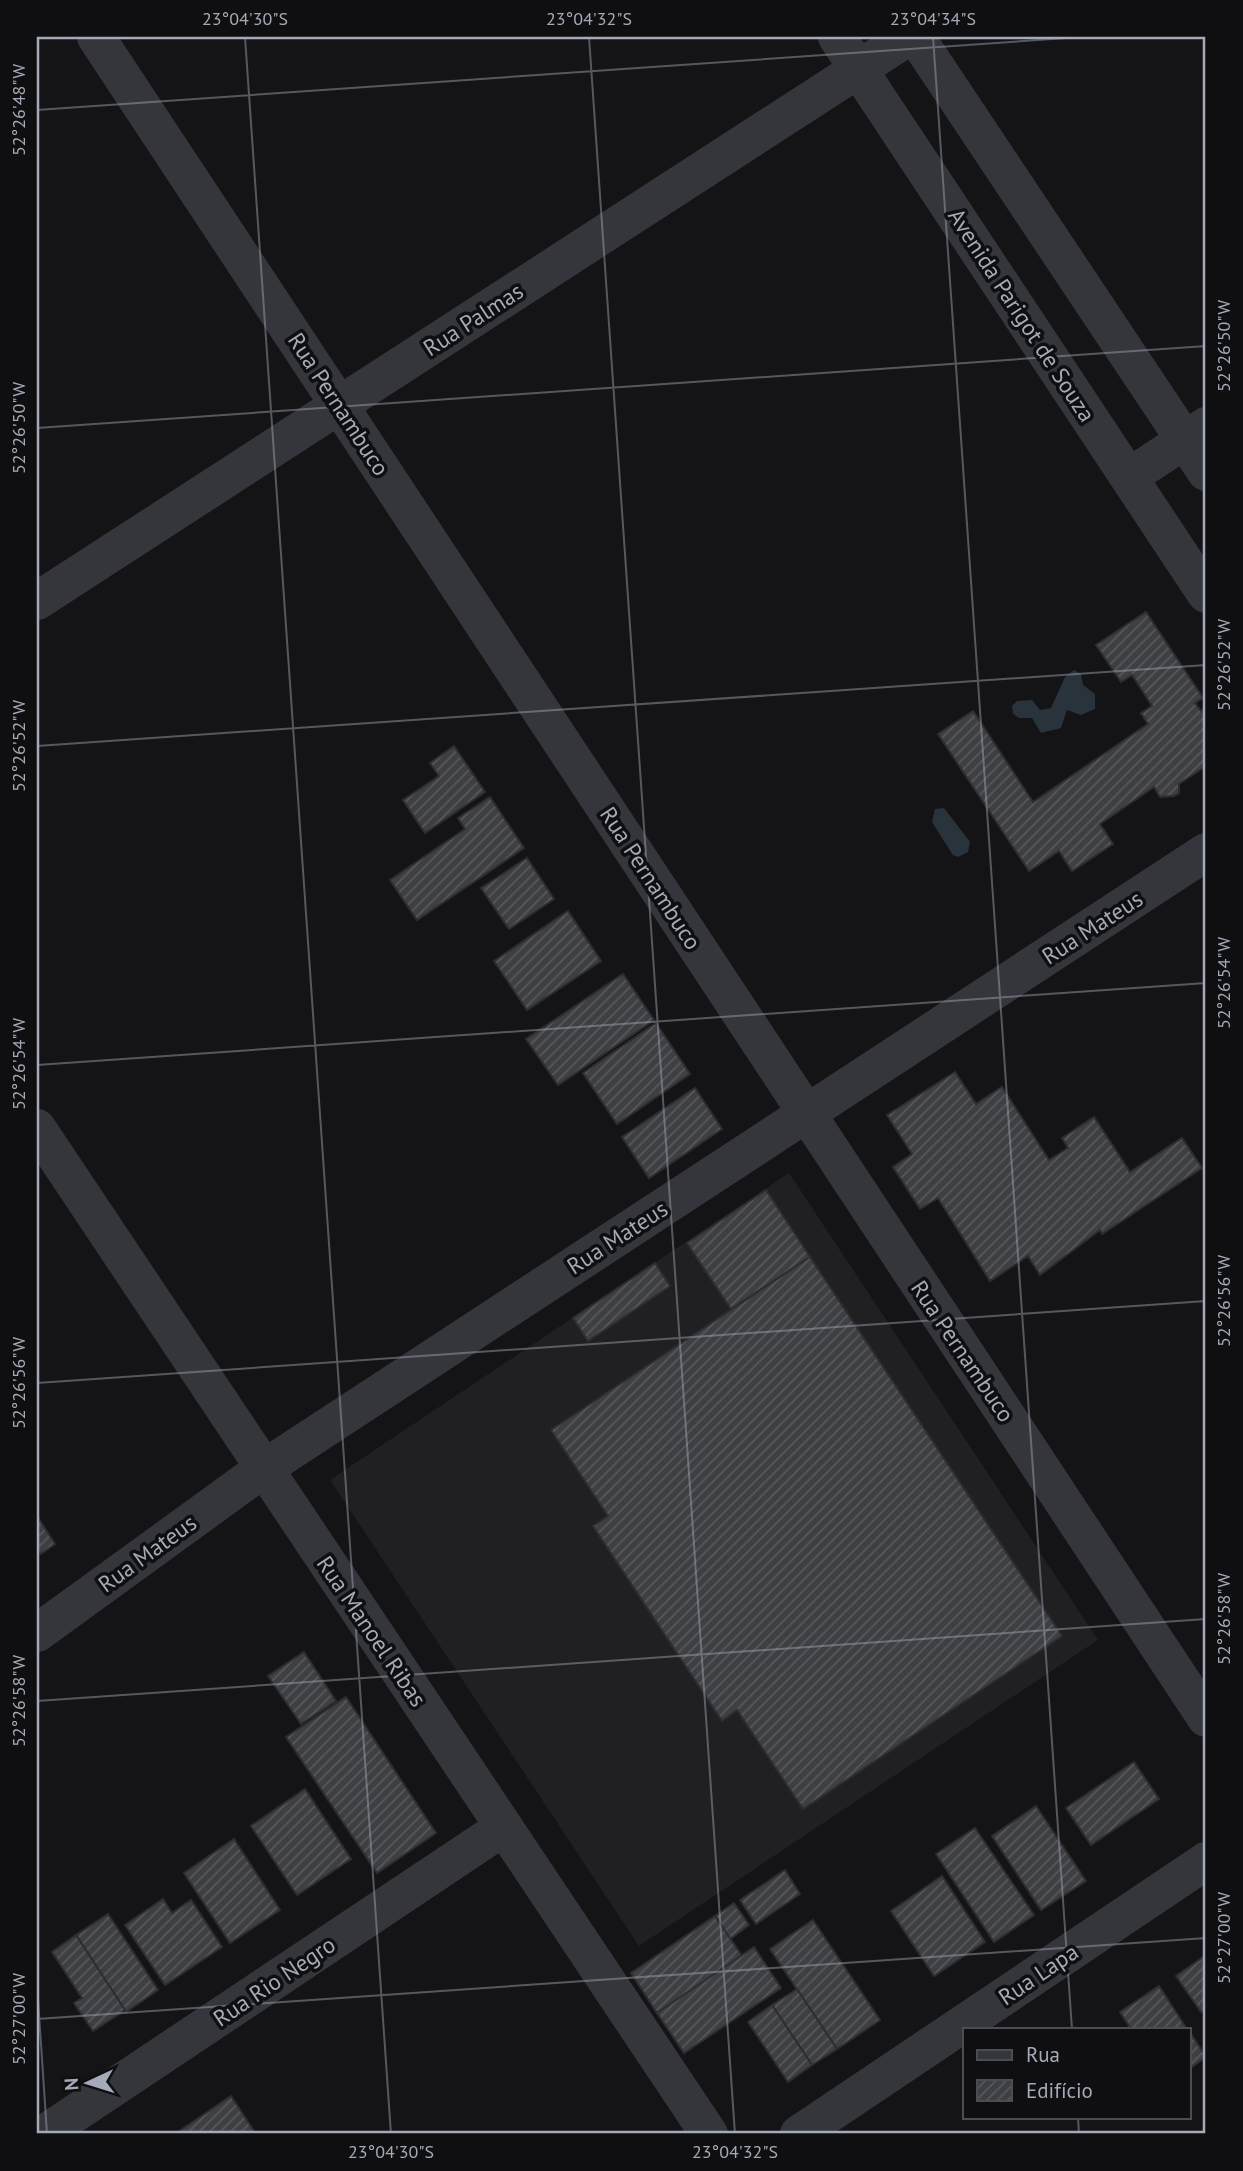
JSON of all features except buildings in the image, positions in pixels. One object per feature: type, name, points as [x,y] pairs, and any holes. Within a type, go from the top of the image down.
[{"type":"street","name":"Rua Pernambuco","points":[[96,37],[1206,1718]]},
{"type":"street","name":"Avenida Parigot de Souza","points":[[837,37],[1206,594]]},
{"type":"street","name":"Rua Palmas","points":[[37,601],[908,37]]},
{"type":"street","points":[[916,37],[1196,432],[1206,472]]},
{"type":"street","points":[[1129,477],[1196,432]]},
{"type":"street","name":"Rua Mateus","points":[[37,1633],[263,1469],[1206,852]]},
{"type":"street","name":"Rua Manoel Ribas","points":[[37,1128],[709,2134]]},
{"type":"street","name":"Rua Rio Negro","points":[[44,2134],[503,1827]]},
{"type":"street","name":"Rua Lapa","points":[[799,2134],[1206,1861]]},
{"type":"shaded area","points":[[1074,670],[1081,674],[1083,685],[1095,694],[1095,709],[1081,715],[1067,710],[1061,728],[1041,733],[1032,718],[1019,718],[1013,714],[1012,706],[1017,701],[1032,700],[1040,710],[1051,708],[1065,677]]},
{"type":"shaded area","points":[[944,808],[970,842],[968,852],[958,857],[953,855],[932,822],[935,809]]},
{"type":"shaded area","points":[[789,1173],[1098,1640],[639,1946],[330,1480]]}]
